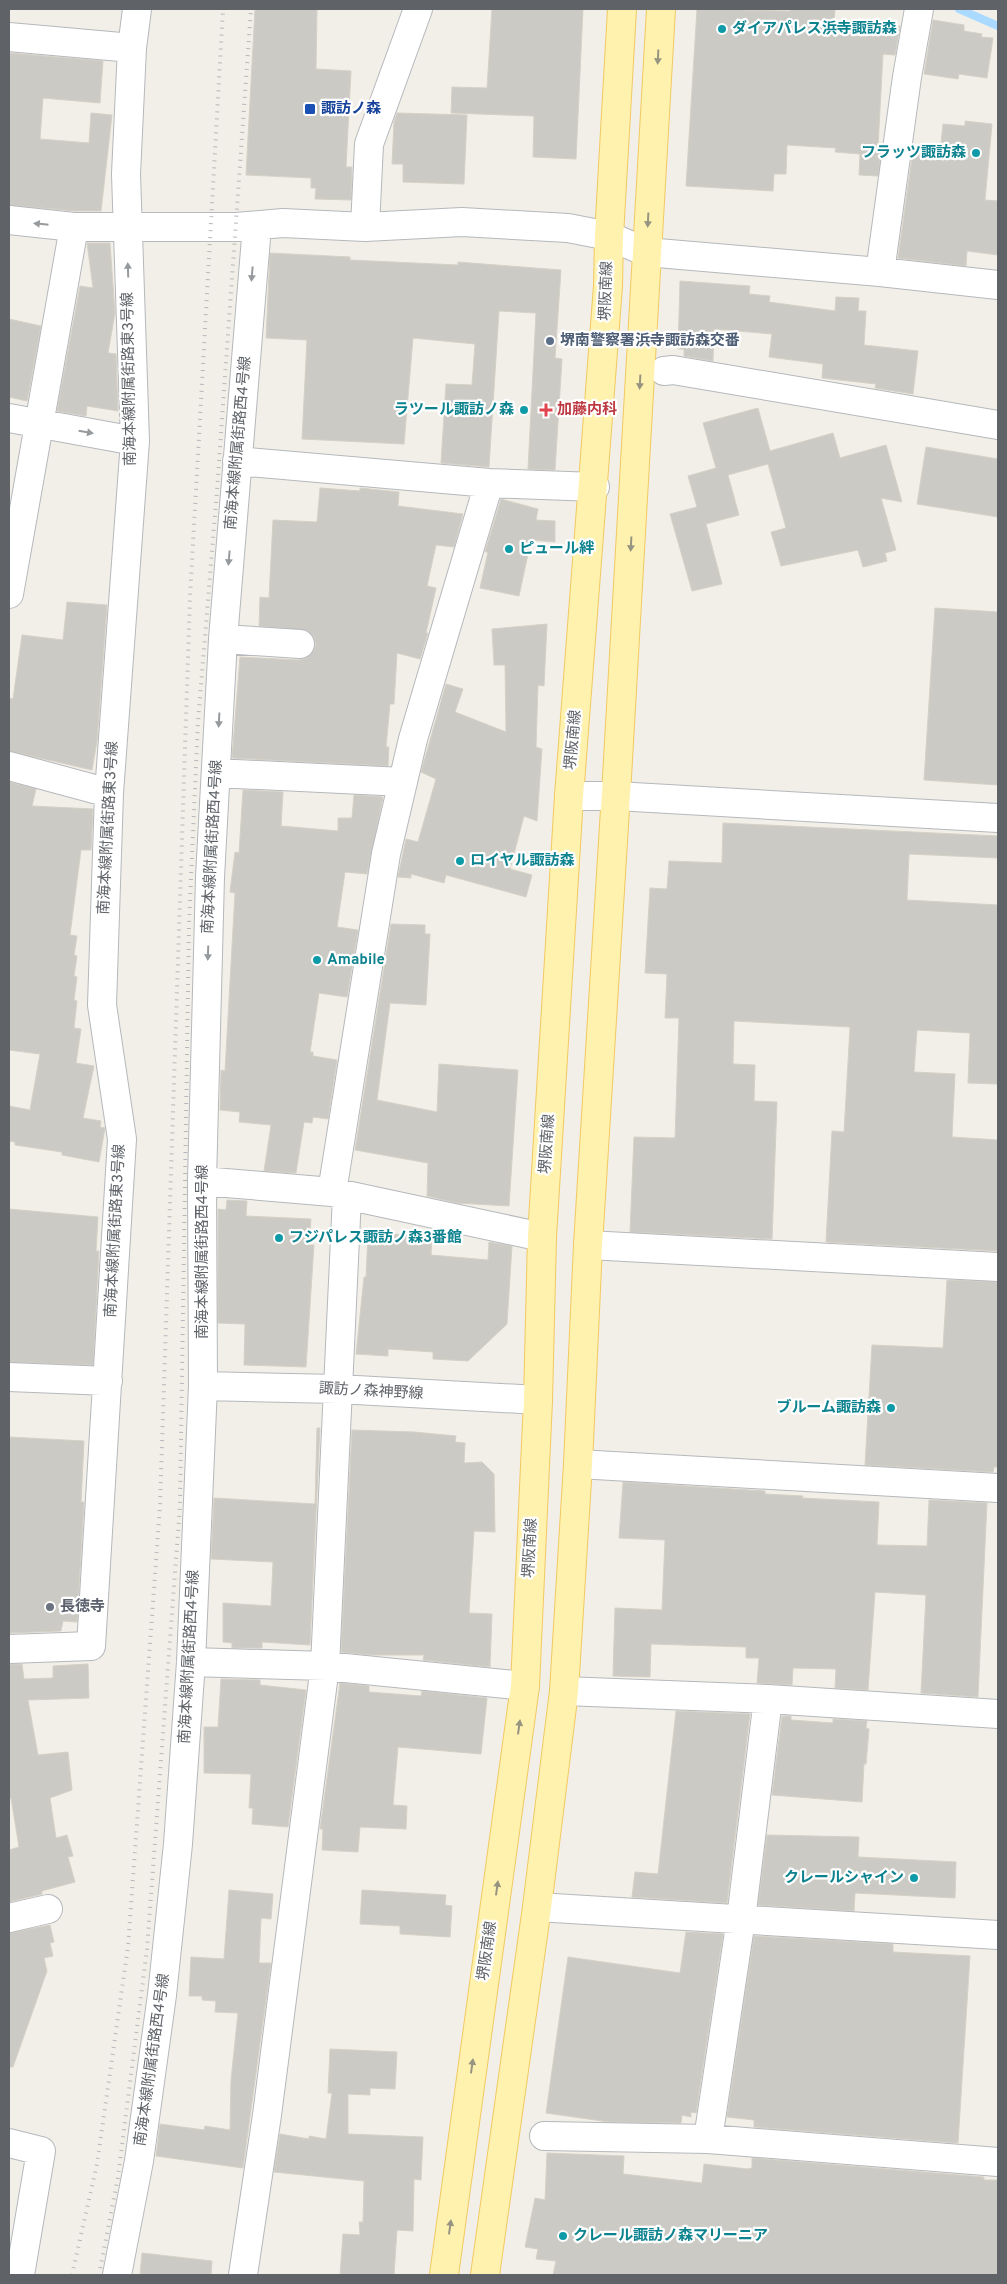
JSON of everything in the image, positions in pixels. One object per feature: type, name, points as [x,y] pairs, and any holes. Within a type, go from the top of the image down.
[{"type":"main road","name":"堺阪南線","points":[[444,2275],[525,1686],[538,1400],[542,1237],[569,796],[595,487],[608,286],[609,236],[622,9]]},
{"type":"main road","points":[[485,2275],[537,1906],[564,1692],[578,1464],[588,1245],[661,9]]},
{"type":"street","name":"南海本線附属街路東3号線","points":[[9,1649],[91,1646],[122,1139],[102,1005],[109,793],[135,441],[126,227],[126,174],[132,48],[137,9]]},
{"type":"street","points":[[365,227],[369,144],[418,9]]},
{"type":"street","points":[[880,272],[907,77],[919,10]]},
{"type":"street","points":[[9,37],[132,48]]},
{"type":"street","points":[[9,220],[74,227],[257,226],[283,223],[365,227],[462,222],[568,228],[609,236],[646,252],[880,272],[998,285]]},
{"type":"street","name":"南海本線附属街路西4号線","points":[[117,2275],[139,2161],[162,1995],[178,1844],[191,1662],[203,1386],[202,1181],[210,887],[223,639],[257,226]]},
{"type":"street","points":[[9,594],[74,227]]},
{"type":"street","points":[[664,371],[682,372],[998,425]]},
{"type":"street","points":[[9,418],[135,441]]},
{"type":"street","points":[[237,461],[489,483],[595,487]]},
{"type":"street","points":[[244,2275],[267,2115],[324,1666],[338,1390],[340,1194],[386,854],[413,739],[489,483]]},
{"type":"street","points":[[223,639],[300,644]]},
{"type":"street","points":[[9,766],[109,793]]},
{"type":"street","points":[[216,773],[403,782]]},
{"type":"street","points":[[569,796],[616,796],[998,818]]},
{"type":"street","points":[[202,1181],[340,1194],[542,1237]]},
{"type":"street","points":[[588,1245],[998,1267]]},
{"type":"street","points":[[9,1377],[108,1381]]},
{"type":"street","name":"諏訪ノ森神野線","points":[[203,1386],[338,1390],[538,1400]]},
{"type":"street","points":[[578,1464],[998,1488]]},
{"type":"street","points":[[191,1662],[324,1666],[525,1686]]},
{"type":"street","points":[[564,1692],[768,1699],[998,1714]]},
{"type":"street","points":[[708,2139],[741,1919],[768,1699]]},
{"type":"street","points":[[537,1906],[998,1936]]},
{"type":"street","points":[[9,1918],[48,1909]]},
{"type":"street","points":[[544,2136],[708,2139],[998,2162]]},
{"type":"street","points":[[9,2143],[41,2151],[20,2275]]},
{"type":"building","name":"諏訪ノ森","points":[[255,9],[317,9],[316,69],[351,71],[346,167],[352,167],[351,200],[315,199],[316,188],[311,188],[311,178],[246,175]]},
{"type":"building","points":[[492,9],[583,9],[576,159],[533,157],[534,116],[451,113],[452,87],[487,88]]},
{"type":"building","points":[[697,9],[790,11],[790,9],[835,9],[834,23],[900,26],[895,55],[883,54],[878,147],[882,147],[878,176],[859,175],[860,154],[835,152],[836,148],[787,145],[786,174],[774,174],[773,191],[686,186]]},
{"type":"building","points":[[933,20],[964,25],[964,31],[982,34],[981,37],[993,38],[987,78],[959,74],[958,79],[924,74]]},
{"type":"building","points":[[9,53],[103,61],[100,103],[43,98],[40,139],[89,143],[91,113],[112,115],[101,211],[75,211],[9,205]]},
{"type":"building","points":[[397,113],[467,115],[464,184],[403,182],[403,164],[392,164],[394,122]]},
{"type":"building","points":[[965,121],[992,124],[985,200],[998,201],[998,255],[967,251],[966,266],[898,258],[913,150],[940,153],[943,124],[965,126]]},
{"type":"building","points":[[87,243],[110,243],[115,313],[108,353],[116,354],[118,411],[87,406],[86,416],[57,411],[80,286],[93,288]]},
{"type":"building","points":[[270,253],[350,257],[350,260],[458,265],[458,262],[561,270],[555,358],[562,359],[555,470],[528,469],[536,313],[499,311],[489,467],[441,463],[446,384],[472,385],[475,344],[413,338],[404,444],[302,439],[307,340],[266,338]]},
{"type":"building","points":[[680,281],[750,286],[749,294],[770,296],[769,302],[835,311],[836,297],[859,298],[858,311],[866,311],[864,345],[918,351],[913,394],[875,388],[876,384],[822,378],[823,364],[769,357],[772,334],[714,329],[713,361],[684,356],[684,349],[678,349]]},
{"type":"building","points":[[9,319],[41,326],[27,401],[9,397]]},
{"type":"building","points":[[758,408],[770,451],[833,433],[840,458],[886,445],[902,502],[881,498],[896,550],[885,553],[887,561],[863,567],[858,550],[781,566],[771,532],[786,528],[768,464],[728,475],[739,515],[706,524],[722,584],[692,591],[670,514],[697,507],[688,476],[716,468],[703,423]]},
{"type":"building","points":[[926,447],[998,459],[998,517],[917,504]]},
{"type":"building","points":[[320,488],[360,491],[360,488],[399,492],[398,506],[463,514],[454,547],[436,545],[427,586],[436,588],[426,633],[428,633],[420,659],[397,653],[394,704],[390,704],[386,747],[389,747],[388,766],[232,758],[240,657],[299,660],[307,658],[313,652],[316,645],[314,637],[308,631],[259,626],[260,597],[269,598],[273,520],[317,522]]},
{"type":"building","name":"ピュール絆","points":[[501,499],[538,509],[536,520],[555,521],[555,542],[531,540],[519,596],[480,588],[488,552],[485,552]]},
{"type":"building","points":[[67,602],[107,605],[97,741],[92,770],[9,751],[9,698],[13,699],[22,635],[63,640]]},
{"type":"building","points":[[935,608],[998,612],[998,785],[924,780]]},
{"type":"building","points":[[547,624],[544,686],[538,685],[536,747],[542,749],[537,821],[524,816],[510,869],[532,875],[526,897],[446,875],[444,883],[411,874],[411,878],[398,877],[406,839],[418,842],[436,779],[421,772],[446,684],[463,689],[455,712],[506,732],[505,665],[494,665],[492,629]]},
{"type":"building","points":[[9,782],[36,789],[32,806],[93,809],[91,850],[81,850],[70,935],[77,936],[74,955],[77,956],[74,976],[77,977],[74,1000],[77,1001],[74,1028],[81,1029],[76,1063],[94,1066],[83,1118],[101,1121],[100,1127],[105,1128],[99,1162],[62,1155],[62,1152],[15,1145],[15,1142],[9,1141],[9,1106],[30,1110],[40,1054],[9,1050]]},
{"type":"building","points":[[243,790],[283,792],[281,826],[338,831],[338,818],[352,818],[354,795],[383,797],[367,874],[345,872],[337,927],[358,930],[347,997],[319,993],[310,1052],[313,1052],[313,1056],[337,1060],[328,1119],[313,1117],[312,1123],[304,1122],[296,1173],[264,1171],[271,1125],[239,1122],[240,1112],[220,1110],[221,1070],[225,1071],[235,893],[230,892],[235,852],[239,853]]},
{"type":"building","points":[[723,823],[998,836],[998,858],[909,854],[907,900],[998,905],[998,1084],[968,1083],[970,1033],[917,1030],[914,1072],[955,1074],[952,1137],[998,1140],[998,1251],[826,1242],[832,1131],[844,1132],[850,1027],[734,1021],[733,1064],[755,1065],[754,1101],[777,1102],[772,1239],[630,1232],[634,1137],[675,1138],[679,1018],[665,1018],[667,974],[645,973],[650,888],[667,889],[669,861],[722,863]]},
{"type":"building","points":[[391,924],[425,925],[425,934],[430,934],[426,1005],[390,1003],[377,1100],[437,1112],[439,1064],[518,1070],[509,1206],[457,1203],[427,1196],[428,1163],[355,1150]]},
{"type":"building","points":[[227,1200],[247,1201],[246,1216],[311,1219],[309,1245],[314,1245],[306,1367],[244,1365],[245,1324],[218,1323],[218,1209],[226,1210]]},
{"type":"building","points":[[9,1209],[98,1217],[96,1251],[99,1251],[93,1365],[9,1362]]},
{"type":"building","points":[[368,1233],[432,1236],[431,1255],[488,1260],[489,1242],[512,1246],[507,1324],[468,1361],[433,1359],[433,1352],[388,1349],[388,1356],[356,1354],[364,1277],[366,1277]]},
{"type":"building","points":[[947,1280],[998,1282],[998,1467],[994,1467],[993,1472],[865,1465],[872,1345],[943,1348]]},
{"type":"building","points":[[317,1428],[320,1428],[310,1645],[262,1642],[262,1648],[232,1648],[232,1643],[223,1642],[223,1603],[271,1606],[273,1562],[211,1559],[214,1498],[315,1504]]},
{"type":"building","points":[[352,1430],[414,1432],[456,1436],[455,1442],[465,1443],[464,1463],[482,1462],[494,1474],[495,1532],[474,1531],[469,1613],[492,1614],[490,1667],[423,1660],[424,1655],[371,1655],[341,1652]]},
{"type":"building","points":[[9,1437],[84,1441],[81,1502],[84,1502],[77,1622],[63,1621],[61,1631],[9,1633]]},
{"type":"building","points":[[623,1482],[765,1491],[765,1494],[803,1496],[802,1498],[879,1502],[877,1545],[927,1546],[929,1500],[987,1503],[978,1697],[921,1693],[926,1595],[875,1592],[868,1690],[835,1688],[836,1669],[793,1668],[792,1685],[757,1683],[759,1658],[746,1658],[746,1647],[651,1644],[650,1677],[613,1676],[615,1608],[662,1610],[665,1540],[619,1538]]},
{"type":"building","points":[[9,1664],[22,1664],[24,1679],[53,1678],[53,1666],[88,1664],[89,1698],[28,1700],[38,1755],[68,1752],[72,1790],[50,1798],[56,1838],[67,1835],[73,1856],[68,1857],[75,1882],[42,1891],[42,1894],[9,1902],[9,1850],[19,1847],[11,1798],[9,1798]]},
{"type":"building","points":[[221,1679],[260,1680],[260,1685],[306,1690],[288,1827],[252,1824],[253,1808],[249,1808],[251,1774],[204,1773],[204,1727],[218,1727]]},
{"type":"building","points":[[340,1683],[369,1686],[369,1692],[421,1696],[422,1691],[487,1698],[481,1754],[398,1747],[393,1805],[407,1806],[406,1829],[360,1827],[358,1852],[322,1850],[323,1829],[320,1829]]},
{"type":"building","points":[[676,1711],[750,1714],[727,1903],[632,1897],[635,1872],[658,1874]]},
{"type":"building","points":[[782,1716],[791,1716],[791,1720],[833,1723],[833,1719],[867,1721],[866,1728],[869,1729],[866,1764],[864,1764],[862,1802],[772,1795]]},
{"type":"building","points":[[767,1835],[859,1837],[858,1857],[956,1862],[955,1898],[855,1893],[854,1911],[758,1905]]},
{"type":"building","points":[[229,1890],[273,1894],[271,1919],[261,1918],[259,1963],[271,1963],[243,2168],[156,2156],[160,2124],[204,2130],[205,2126],[230,2130],[231,2080],[238,2013],[215,2012],[216,2001],[202,2000],[202,1996],[189,1996],[191,1957],[224,1959]]},
{"type":"building","points":[[362,1890],[446,1895],[445,1905],[452,1906],[450,1937],[400,1934],[400,1926],[360,1924]]},
{"type":"building","points":[[50,1925],[54,1942],[50,1943],[53,1956],[44,1958],[47,1971],[13,2067],[9,2067],[9,1933]]},
{"type":"building","points":[[686,1932],[723,1934],[696,2113],[691,2112],[691,2117],[682,2115],[681,2123],[609,2122],[546,2113],[568,1957],[680,1973]]},
{"type":"building","points":[[754,1936],[893,1944],[893,1952],[970,1956],[958,2143],[754,2127],[754,2120],[727,2117]]},
{"type":"building","points":[[330,2049],[397,2052],[395,2089],[370,2088],[370,2095],[348,2094],[348,2134],[423,2137],[421,2180],[414,2179],[413,2231],[397,2230],[394,2275],[340,2275],[343,2234],[360,2235],[359,2222],[363,2222],[364,2181],[274,2172],[280,2134],[309,2139],[309,2136],[326,2139],[332,2093],[328,2093]]},
{"type":"building","points":[[547,2153],[624,2156],[623,2174],[702,2183],[704,2164],[747,2169],[752,2168],[752,2158],[984,2177],[984,2180],[998,2180],[998,2275],[553,2275],[556,2261],[536,2259],[538,2249],[525,2247],[535,2198],[545,2200]]},
{"type":"building","points":[[142,2253],[212,2261],[211,2275],[140,2275]]},
{"type":"waterway","points":[[959,9],[998,26]]},
{"type":"railway","points":[[72,2275],[97,2164],[128,1947],[160,1506],[190,597],[223,9]]},
{"type":"railway","points":[[99,2275],[118,2177],[147,1949],[180,1505],[189,923],[198,722],[217,490],[251,9]]},
{"type":"place","name":"ダイアパレス浜寺諏訪森","points":[[722,29]]},
{"type":"place","name":"諏訪ノ森","points":[[310,109]]},
{"type":"place","name":"フラッツ諏訪森","points":[[976,153]]},
{"type":"place","name":"堺南警察署浜寺諏訪森交番","points":[[550,341]]},
{"type":"place","name":"ラツール諏訪ノ森","points":[[524,410]]},
{"type":"place","name":"加藤内科","points":[[546,410]]},
{"type":"place","name":"ピュール絆","points":[[509,549]]},
{"type":"place","name":"ロイヤル諏訪森","points":[[460,861]]},
{"type":"place","name":"Amabile","points":[[317,960]]},
{"type":"place","name":"フジパレス諏訪ノ森3番館","points":[[279,1238]]},
{"type":"place","name":"ブルーム諏訪森","points":[[891,1408]]},
{"type":"place","name":"長徳寺","points":[[50,1607]]},
{"type":"place","name":"クレールシャイン","points":[[914,1878]]},
{"type":"place","name":"クレール諏訪ノ森マリーニア","points":[[563,2236]]}]
